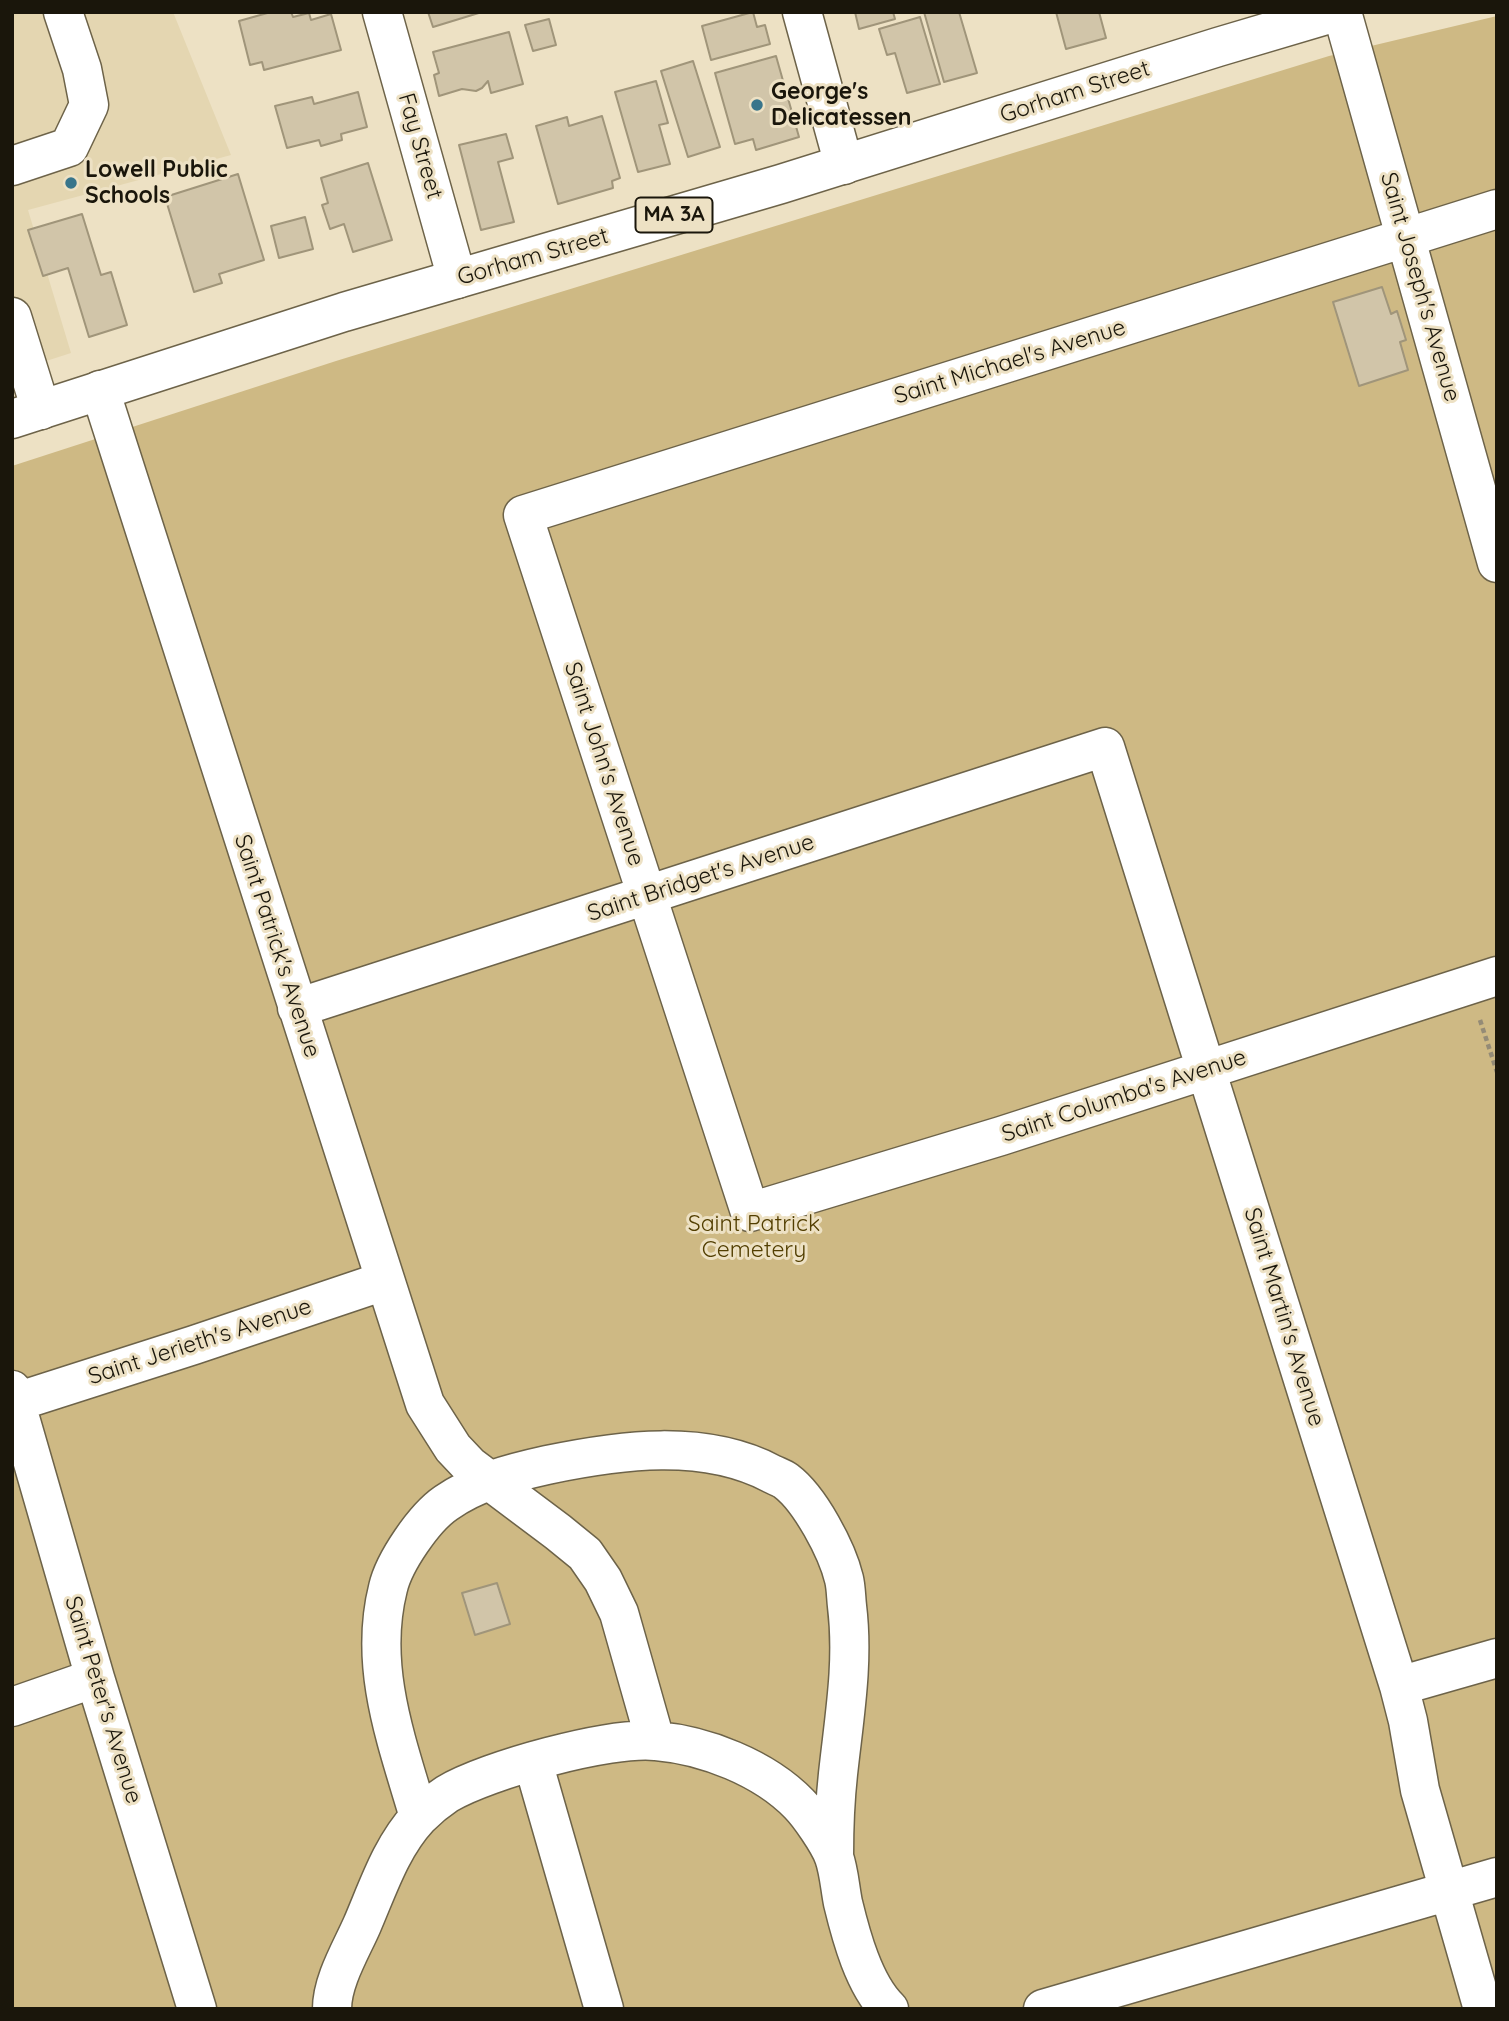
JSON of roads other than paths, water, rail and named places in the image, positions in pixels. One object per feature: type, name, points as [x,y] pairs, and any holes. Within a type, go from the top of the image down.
[{"type":"main road","points":[[12,166],[69,148],[89,105],[82,69],[64,12]]},
{"type":"main road","name":"Fay Street","points":[[382,12],[457,279]]},
{"type":"main road","points":[[802,12],[844,165]]},
{"type":"main road","name":"Gorham Street","points":[[26,414],[267,336],[844,165],[1336,12]]},
{"type":"main road","name":"Saint Joseph's Avenue","points":[[1342,12],[1497,563]]},
{"type":"main road","name":"Saint Michael's Avenue","points":[[523,515],[1497,209]]},
{"type":"main road","points":[[12,317],[26,414]]},
{"type":"main road","name":"Saint Patrick's Avenue","points":[[100,390],[425,1405],[453,1448],[470,1466],[584,1554],[603,1580],[619,1613],[655,1740]]},
{"type":"main road","name":"Saint John's Avenue","points":[[523,515],[750,1212]]},
{"type":"main road","name":"Saint Bridget's Avenue","points":[[296,1008],[1105,747]]},
{"type":"main road","name":"Saint Martin's Avenue","points":[[1105,747],[1399,1686],[1420,1790],[1483,2009]]},
{"type":"main road","name":"Saint Columba's Avenue","points":[[750,1212],[1014,1132],[1483,980]]},
{"type":"main road","name":"Saint Jerieth's Avenue","points":[[14,1396],[194,1345],[384,1281]]},
{"type":"main road","name":"Saint Peter's Avenue","points":[[14,1396],[95,1678],[197,2009]]},
{"type":"main road","points":[[419,1817],[383,1687],[380,1648],[388,1585],[423,1525],[443,1505],[490,1480],[577,1459],[668,1451],[716,1455],[754,1464],[786,1481],[812,1510],[844,1578],[851,1662],[838,1776],[834,1856],[856,1947],[868,1977],[889,2009]]},
{"type":"main road","points":[[1399,1686],[1497,1658]]},
{"type":"main road","points":[[12,1707],[95,1678]]},
{"type":"main road","points":[[327,2007],[399,1843],[419,1817],[447,1794],[482,1778],[533,1762],[582,1749],[655,1740],[715,1753],[745,1766],[775,1784],[799,1804],[834,1856]]},
{"type":"main road","points":[[533,1762],[604,2009]]},
{"type":"main road","points":[[1043,2009],[1497,1877]]},
{"type":"place","name":"George's Delicatessen","points":[[757,105]]},
{"type":"place","name":"Lowell Public Schools","points":[[71,183]]},
{"type":"park label","name":"Saint Patrick Cemetery","points":[[754,1237]]}]
